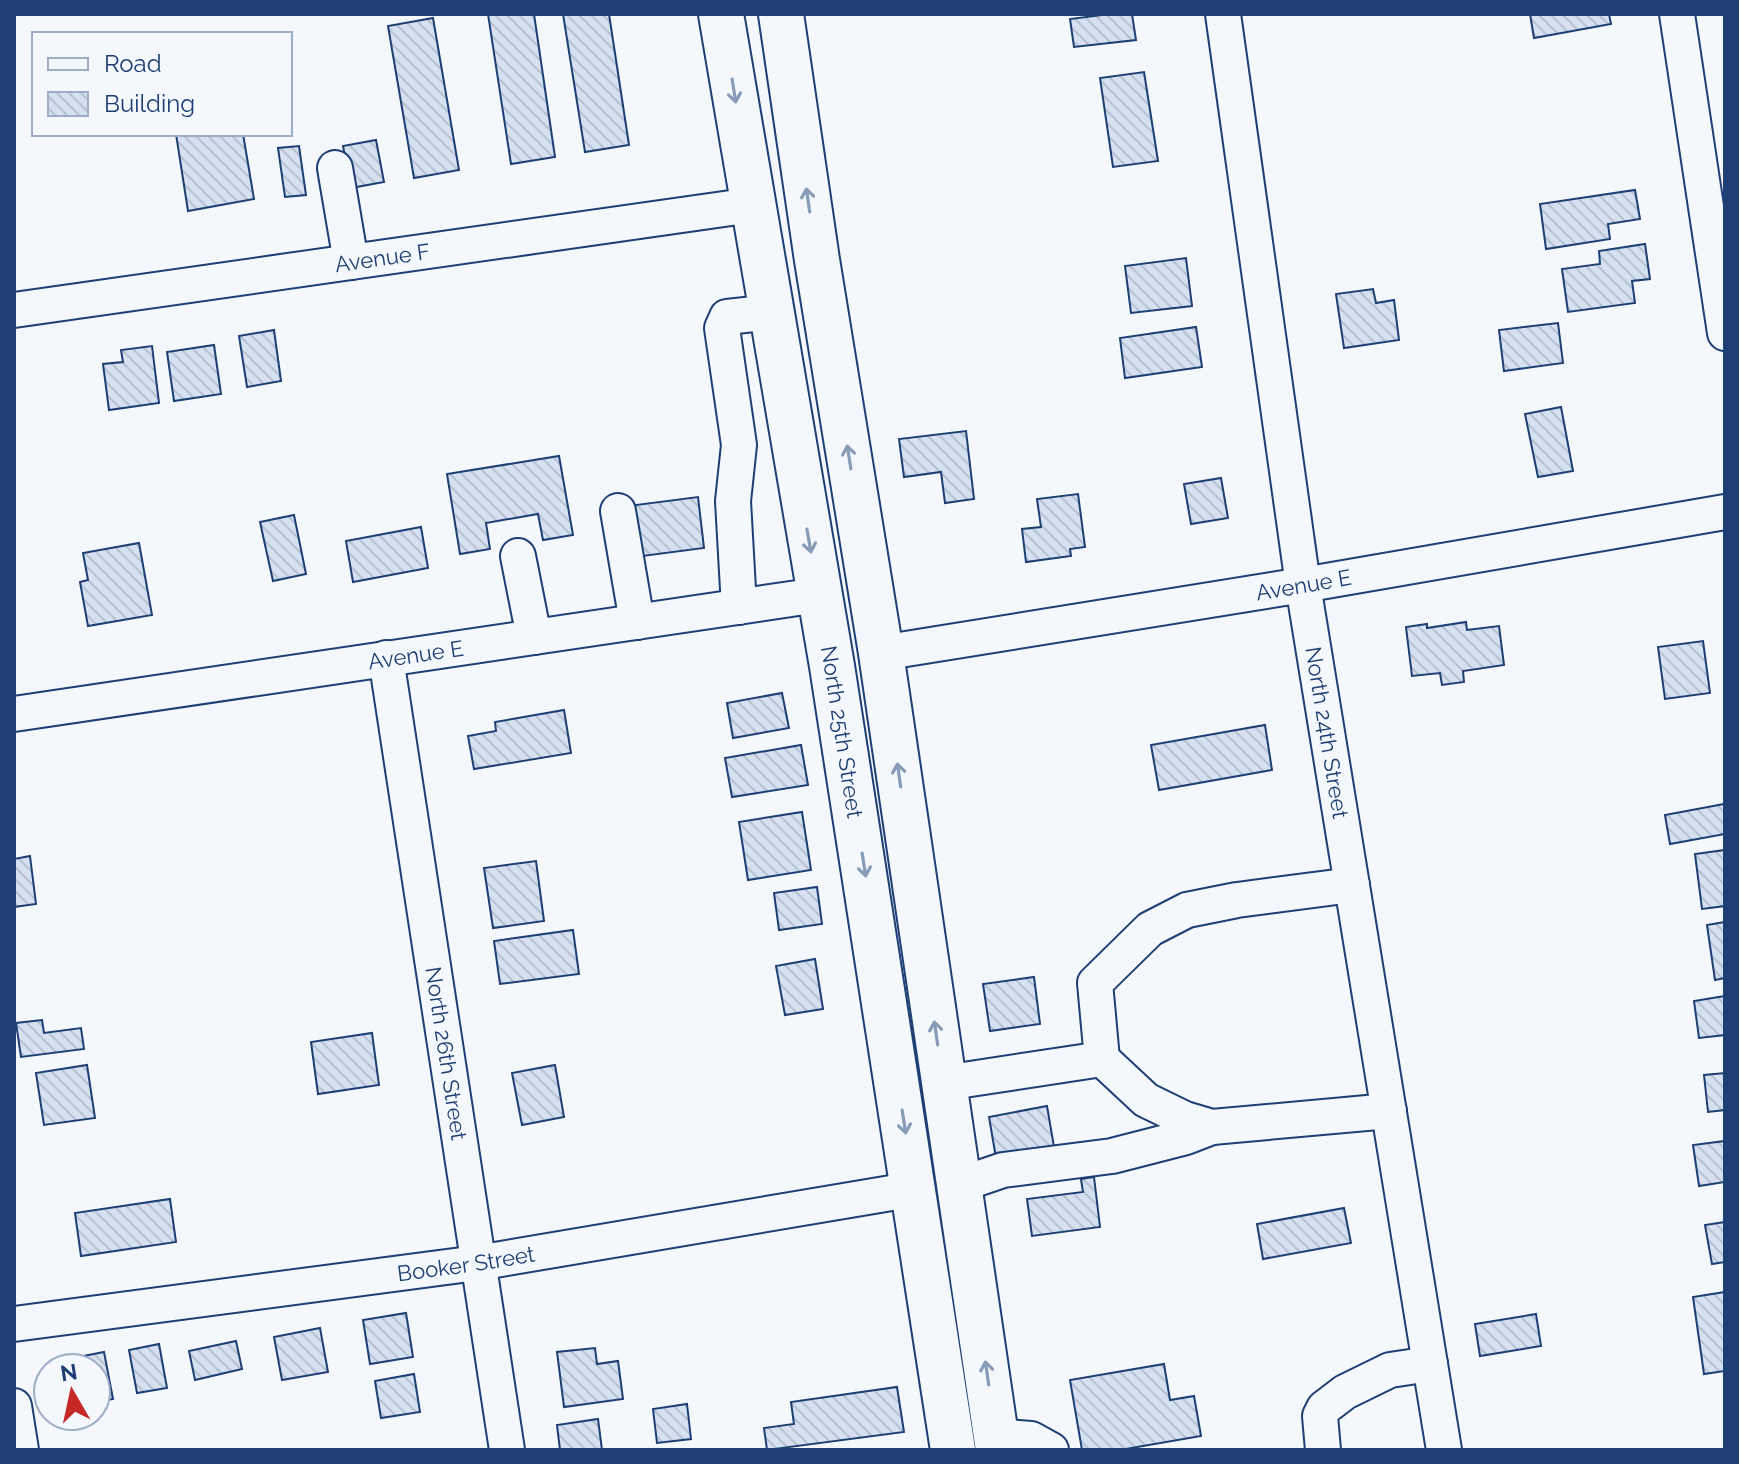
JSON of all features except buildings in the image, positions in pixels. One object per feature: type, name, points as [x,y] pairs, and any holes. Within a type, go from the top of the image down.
[{"type":"main road","name":"North 25th Street","points":[[721,14],[832,666],[953,1450]]},
{"type":"main road","points":[[781,14],[817,260],[881,653],[997,1443]]},
{"type":"main road","points":[[752,205],[770,220],[780,247],[824,497],[871,589]]},
{"type":"street","name":"North 24th Street","points":[[1223,14],[1303,585],[1444,1450]]},
{"type":"street","points":[[1677,14],[1725,333]]},
{"type":"street","points":[[335,168],[351,262]]},
{"type":"street","name":"Avenue F","points":[[14,310],[752,205]]},
{"type":"street","points":[[739,607],[733,501],[739,445],[722,328],[727,317],[771,312]]},
{"type":"street","points":[[618,511],[637,622]]},
{"type":"street","name":"Avenue E","points":[[881,653],[1303,585],[1725,512]]},
{"type":"street","points":[[518,556],[534,637]]},
{"type":"street","name":"Avenue E","points":[[14,714],[818,595]]},
{"type":"street","name":"North 26th Street","points":[[386,658],[507,1450]]},
{"type":"street","points":[[1212,1127],[1185,1119],[1146,1100],[1102,1059],[1095,983],[1150,929],[1187,910],[1352,885]]},
{"type":"street","points":[[944,1083],[1102,1059]]},
{"type":"street","points":[[959,1185],[1003,1170],[1112,1156],[1212,1127],[1389,1111]]},
{"type":"street","name":"Booker Street","points":[[14,1324],[477,1263],[915,1189]]},
{"type":"street","points":[[1323,1450],[1320,1416],[1324,1408],[1345,1392],[1390,1370],[1430,1364]]},
{"type":"street","points":[[14,1406],[21,1450]]},
{"type":"street","points":[[997,1443],[1031,1439],[1051,1450]]}]
